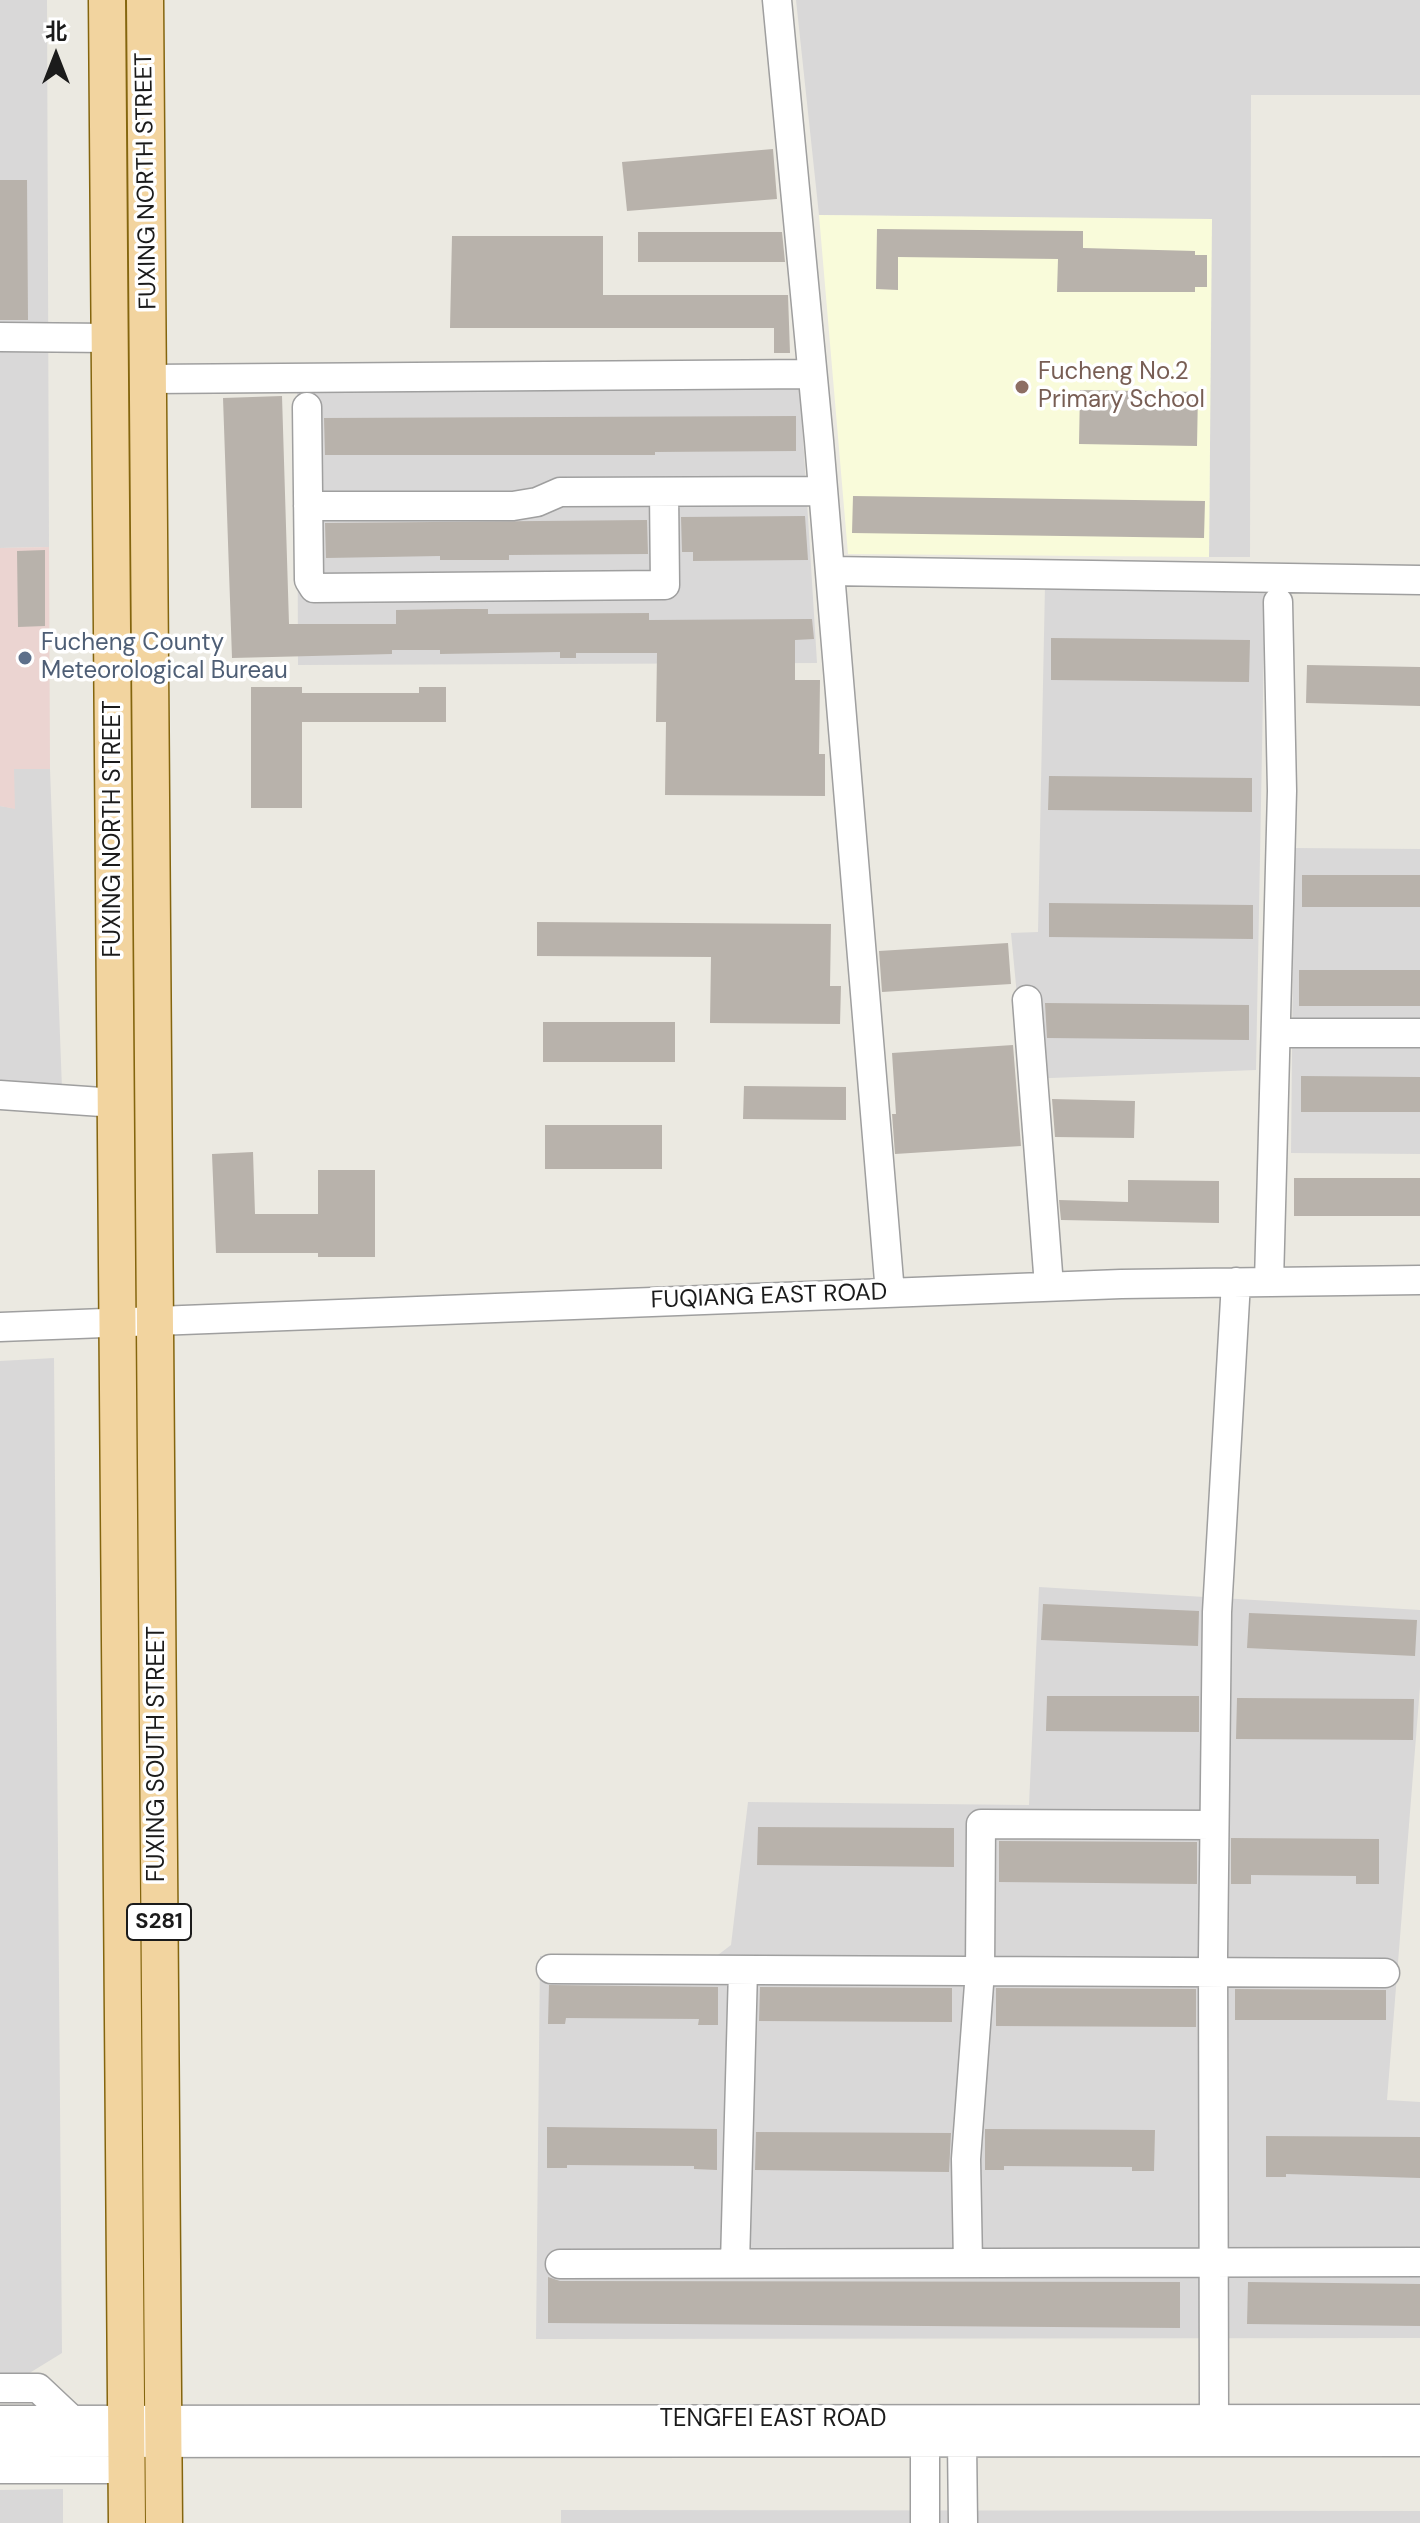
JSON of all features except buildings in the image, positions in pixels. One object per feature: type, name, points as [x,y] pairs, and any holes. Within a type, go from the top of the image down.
[{"type":"main road","name":"FUXING NORTH STREET","points":[[107,0],[118,1323]]},
{"type":"main road","name":"FUXING NORTH STREET","points":[[145,0],[155,1321]]},
{"type":"main road","name":"FUXING SOUTH STREET","points":[[155,1321],[164,2523]]},
{"type":"main road","name":"FUXING SOUTH STREET","points":[[118,1323],[127,2523]]},
{"type":"street","points":[[777,0],[830,571],[890,1293]]},
{"type":"street","points":[[0,337],[110,338]]},
{"type":"street","points":[[149,379],[812,374]]},
{"type":"street","points":[[307,407],[309,580],[314,588],[665,585],[664,492]]},
{"type":"street","points":[[308,506],[513,506],[537,502],[560,492],[823,491]]},
{"type":"street","points":[[830,571],[1420,580]]},
{"type":"street","points":[[1269,1282],[1282,791],[1278,602]]},
{"type":"street","points":[[1027,1000],[1049,1286]]},
{"type":"street","points":[[1276,1033],[1420,1033]]},
{"type":"street","points":[[0,1095],[116,1103]]},
{"type":"street","name":"FUQIANG EAST ROAD","points":[[0,1327],[1049,1286],[1420,1280]]},
{"type":"street","points":[[1214,2419],[1213,1972],[1217,1612],[1236,1282]]},
{"type":"street","points":[[968,2263],[966,2159],[980,1971],[981,1824],[1214,1825]]},
{"type":"street","points":[[551,1969],[1385,1973]]},
{"type":"street","points":[[735,2263],[743,1970]]},
{"type":"street","points":[[560,2264],[1420,2262]]},
{"type":"street","points":[[0,2388],[38,2388],[72,2420],[127,2444]]},
{"type":"street","name":"TENGFEI EAST ROAD","points":[[127,2444],[163,2432],[1420,2419]]},
{"type":"street","points":[[0,2420],[72,2420]]},
{"type":"street","name":"TENGFEI EAST ROAD","points":[[163,2432],[925,2442],[1420,2442]]},
{"type":"street","points":[[925,2442],[925,2523]]},
{"type":"street","points":[[962,2442],[963,2523]]},
{"type":"street","points":[[0,2443],[127,2444]]},
{"type":"street","points":[[0,2469],[127,2444]]},
{"type":"shaded area","points":[[0,0],[47,0],[49,547],[0,548]]},
{"type":"shaded area","points":[[796,0],[1420,0],[1420,95],[1251,95],[1250,557],[1209,557],[1211,220],[819,215]]},
{"type":"shaded area","name":"Fucheng No.2 Primary School","points":[[819,215],[1212,219],[1209,557],[848,554]]},
{"type":"shaded area","points":[[800,388],[817,663],[298,665],[297,390]]},
{"type":"shaded area","name":"Fucheng County Meteorological Bureau","points":[[49,547],[50,769],[14,769],[15,809],[0,806],[0,548]]},
{"type":"shaded area","points":[[1045,585],[1265,589],[1256,1070],[1025,1079],[1011,933],[1038,932]]},
{"type":"shaded area","points":[[14,769],[50,769],[62,1089],[0,1089],[0,806],[14,808]]},
{"type":"shaded area","points":[[1294,848],[1420,849],[1420,1154],[1291,1153]]},
{"type":"shaded area","points":[[54,1358],[62,2353],[23,2377],[0,2377],[0,1361]]},
{"type":"shaded area","points":[[1039,1587],[1420,1610],[1420,1687],[1387,2100],[1420,2102],[1420,2338],[536,2339],[540,1956],[714,1958],[731,1945],[748,1802],[1029,1805]]},
{"type":"shaded area","points":[[63,2489],[63,2523],[0,2523],[0,2490]]},
{"type":"shaded area","points":[[561,2510],[1420,2511],[1420,2523],[561,2523]]},
{"type":"place","name":"Fucheng No.2 Primary School","points":[[1022,387]]},
{"type":"place","name":"Fucheng County Meteorological Bureau","points":[[25,658]]}]
